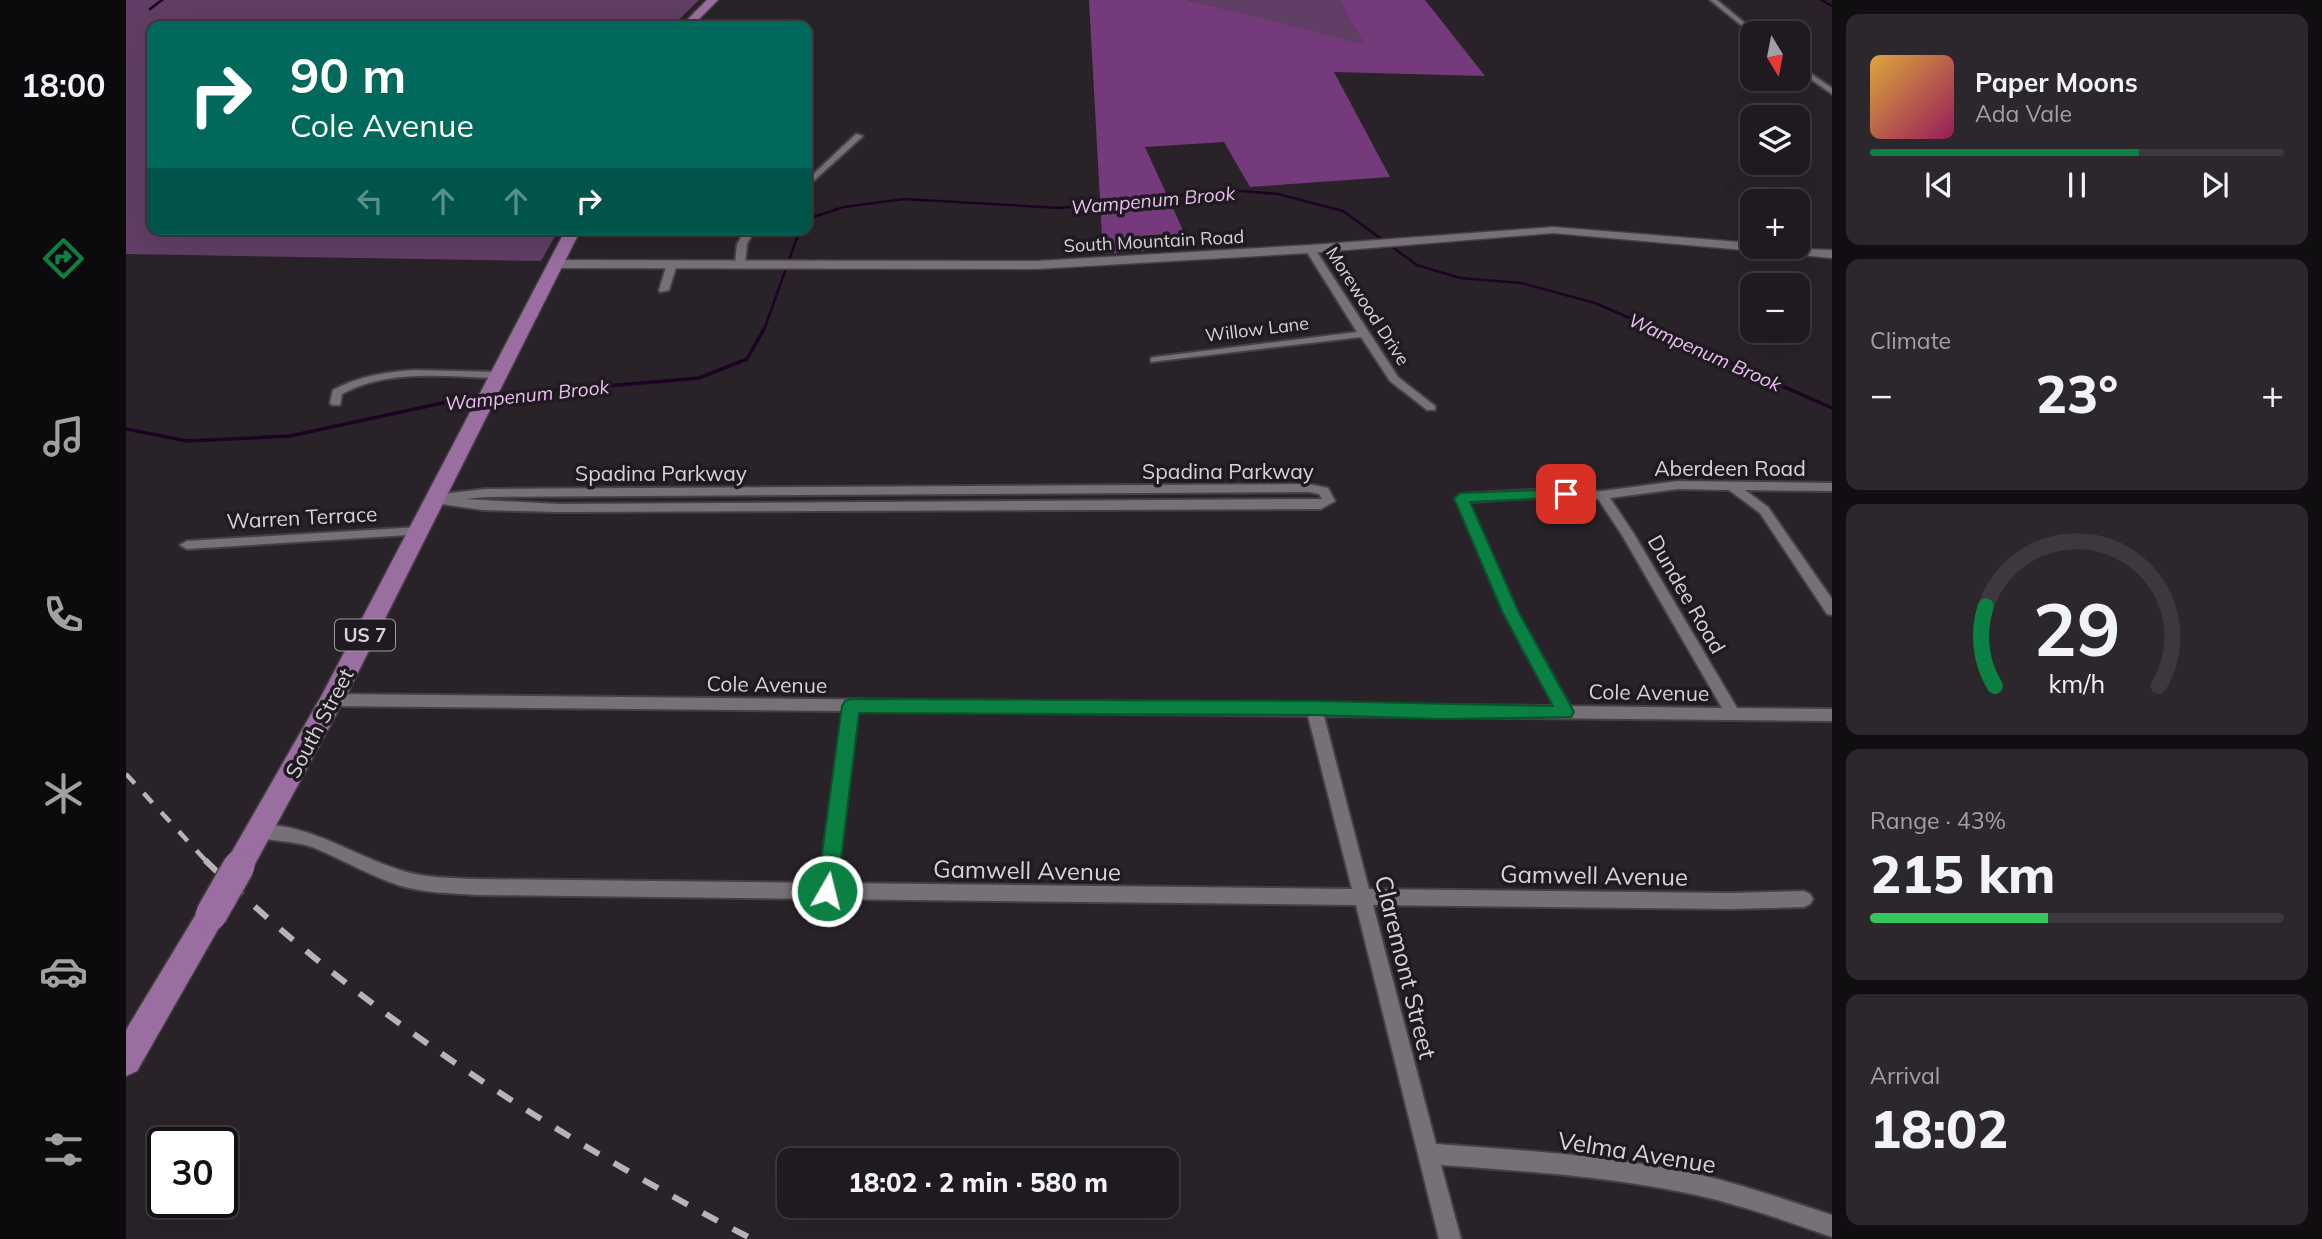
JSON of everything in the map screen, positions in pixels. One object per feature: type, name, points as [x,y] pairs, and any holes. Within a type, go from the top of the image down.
[{"type":"highway","points":[[691,21],[713,0]]},
{"type":"highway","name":"South Street","points":[[126,1060],[260,831],[332,700],[571,235]]},
{"type":"street","points":[[1713,0],[1740,22]]},
{"type":"street","points":[[1810,76],[1832,92]]},
{"type":"street","points":[[812,179],[859,136]]},
{"type":"street","name":"South Mountain Road","points":[[557,264],[1037,265],[1310,249],[1553,230],[1740,246]]},
{"type":"street","points":[[740,264],[742,244],[747,235]]},
{"type":"street","name":"Morewood Drive","points":[[1310,249],[1394,379],[1431,408]]},
{"type":"street","name":"South Mountain Road","points":[[1810,252],[1832,254]]},
{"type":"street","points":[[664,290],[672,264]]},
{"type":"street","name":"Willow Lane","points":[[1155,360],[1363,334]]},
{"type":"street","points":[[336,403],[337,393],[345,386],[377,377],[491,389]]},
{"type":"street","name":"Aberdeen Road","points":[[1565,712],[1511,613],[1461,498],[1531,494],[1602,495],[1678,485],[1832,487]]},
{"type":"street","points":[[1733,487],[1764,510],[1832,610]]},
{"type":"street","name":"Spadina Parkway","points":[[1309,488],[1324,491],[1329,501],[1321,505],[691,508],[483,506],[434,499],[485,493],[1309,488]]},
{"type":"street","points":[[903,507],[906,491]]},
{"type":"street","points":[[691,508],[697,493]]},
{"type":"street","name":"Dundee Road","points":[[1602,495],[1733,714]]},
{"type":"street","name":"Warren Terrace","points":[[187,545],[419,531]]},
{"type":"street","name":"Cole Avenue","points":[[332,700],[1832,715]]},
{"type":"street","points":[[827,891],[851,706]]},
{"type":"street","name":"Claremont Street","points":[[1314,708],[1450,1239]]},
{"type":"street","name":"Gamwell Avenue","points":[[260,831],[280,830],[319,842],[403,878],[441,885],[535,889],[1718,901],[1804,899]]},
{"type":"street","name":"Velma Avenue","points":[[1430,1154],[1574,1167],[1683,1182],[1742,1196],[1832,1226]]},
{"type":"shaded area","points":[[126,0],[699,0],[677,21],[147,21],[147,235],[556,235],[541,261],[126,254]]},
{"type":"shaded area","points":[[1089,0],[1188,0],[1365,45],[1339,0],[1425,0],[1485,76],[1334,72],[1390,177],[1250,187],[1224,142],[1145,147],[1191,248],[1103,254]]},
{"type":"shaded area","points":[[1188,0],[1339,0],[1366,46]]},
{"type":"waterway","points":[[150,9],[162,0]]},
{"type":"waterway","name":"Wampenum Brook","points":[[1821,0],[1832,6]]},
{"type":"waterway","name":"Wampenum Brook","points":[[812,217],[844,207],[904,199],[1060,208],[1228,190],[1278,194],[1343,211],[1417,265],[1460,278],[1521,283],[1595,303],[1657,330]]},
{"type":"waterway","name":"Wampenum Brook","points":[[764,330],[798,235]]},
{"type":"waterway","name":"Wampenum Brook","points":[[494,396],[699,378],[747,359],[764,329]]},
{"type":"waterway","name":"Wampenum Brook","points":[[1653,329],[1832,408]]},
{"type":"waterway","name":"Wampenum Brook","points":[[126,429],[187,441],[290,436],[461,399],[482,397]]},
{"type":"railway","points":[[126,774],[206,861]]},
{"type":"railway","points":[[206,861],[330,971],[465,1069],[606,1158],[752,1239]]},
{"type":"route","points":[[827,891],[851,706],[1565,712],[1511,613],[1461,498],[1566,494]]}]
